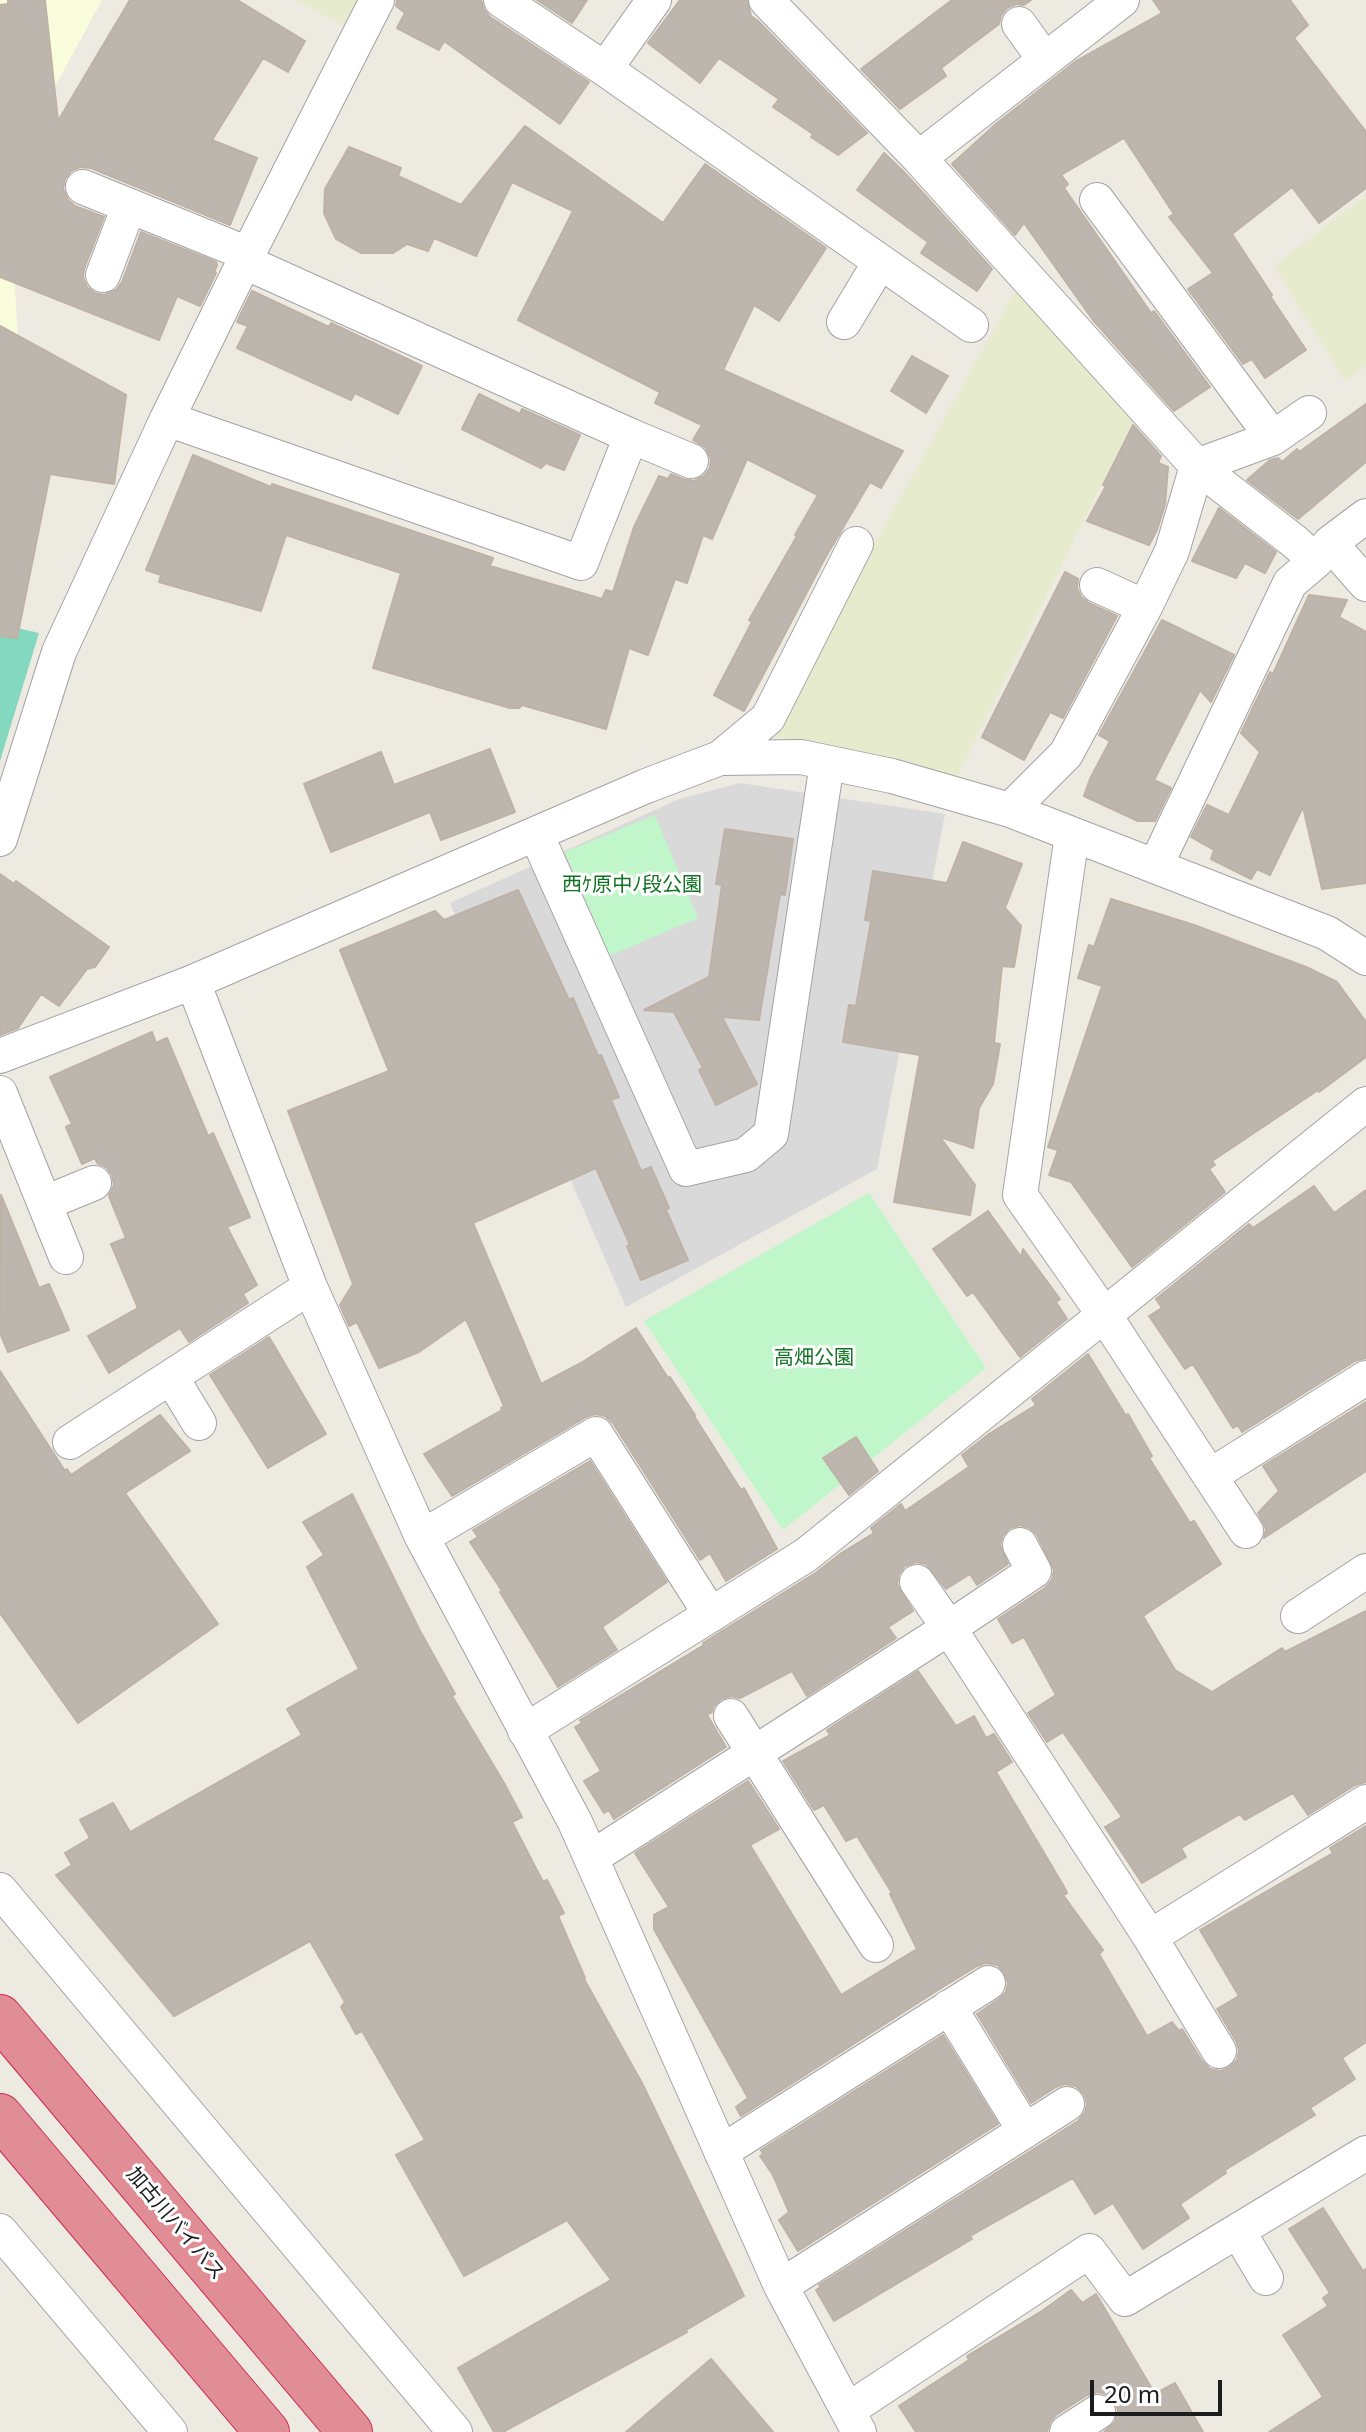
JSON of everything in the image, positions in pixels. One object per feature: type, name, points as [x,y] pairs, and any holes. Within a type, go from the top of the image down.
[{"type":"highway","name":"加古川バイパス","points":[[0,2017],[350,2432]]},
{"type":"highway","points":[[0,2116],[267,2432]]},
{"type":"street","points":[[0,839],[59,652],[167,419],[377,0]]},
{"type":"street","points":[[501,0],[971,325]]},
{"type":"street","points":[[605,69],[654,0]]},
{"type":"street","points":[[766,0],[919,158],[1197,466],[1366,584]]},
{"type":"street","points":[[919,158],[1122,0]]},
{"type":"street","points":[[1019,24],[1045,60]]},
{"type":"street","points":[[83,187],[691,461]]},
{"type":"street","points":[[1097,200],[1273,438]]},
{"type":"street","points":[[103,275],[129,206]]},
{"type":"street","points":[[844,322],[880,262]]},
{"type":"street","points":[[1197,466],[1273,438],[1309,413]]},
{"type":"street","points":[[167,419],[581,563],[631,436]]},
{"type":"street","points":[[1010,810],[1066,754],[1172,551],[1197,466]]},
{"type":"street","points":[[1156,865],[1290,583],[1366,516]]},
{"type":"street","points":[[0,1056],[193,982],[646,786],[720,758],[768,718],[856,544]]},
{"type":"street","points":[[1097,585],[1145,607]]},
{"type":"street","points":[[720,758],[801,757],[892,776],[1010,810],[1327,933],[1366,958]]},
{"type":"street","points":[[536,834],[686,1169],[746,1155],[771,1134],[827,763]]},
{"type":"street","points":[[1072,835],[1020,1195],[1105,1316],[1246,1531]]},
{"type":"street","points":[[193,982],[310,1287],[422,1537],[575,1822],[781,2286],[854,2421],[1089,2251],[1125,2299],[1366,2153]]},
{"type":"street","points":[[0,1093],[66,1257]]},
{"type":"street","points":[[525,1731],[806,1555],[1366,1104]]},
{"type":"street","points":[[45,1203],[94,1183]]},
{"type":"street","points":[[70,1442],[310,1287]]},
{"type":"street","points":[[171,1377],[199,1423]]},
{"type":"street","points":[[1210,1476],[1366,1378]]},
{"type":"street","points":[[422,1537],[596,1434],[711,1615]]},
{"type":"street","points":[[591,1858],[1034,1571],[1020,1545]]},
{"type":"street","points":[[1298,1616],[1366,1571]]},
{"type":"street","points":[[917,1582],[1150,1937],[1219,2051]]},
{"type":"street","points":[[731,1716],[876,1945]]},
{"type":"street","points":[[1150,1937],[1366,1802]]},
{"type":"street","points":[[0,1890],[455,2432]]},
{"type":"street","points":[[721,2152],[988,1983]]},
{"type":"street","points":[[949,2007],[1025,2131]]},
{"type":"street","points":[[781,2286],[1067,2104]]},
{"type":"street","points":[[0,2231],[170,2432]]},
{"type":"street","points":[[1238,2231],[1266,2278]]},
{"type":"street","points":[[1067,2432],[1098,2412]]},
{"type":"shaded area","points":[[0,0],[102,0],[8,173],[22,403],[0,399]]},
{"type":"shaded area","points":[[297,0],[361,0],[347,28]]},
{"type":"shaded area","points":[[1366,195],[1366,366],[1345,381],[1274,266]]},
{"type":"shaded area","points":[[1021,281],[1139,408],[956,779],[863,751],[775,737],[805,673],[874,545]]},
{"type":"shaded area","points":[[740,783],[945,814],[877,1169],[626,1307],[450,903],[679,799]]},
{"type":"green space","points":[[0,624],[39,633],[0,761]]},
{"type":"green space","name":"西ｹ原中ﾉ段公園","points":[[655,815],[698,918],[609,956],[565,852]]},
{"type":"green space","name":"高畑公園","points":[[869,1193],[986,1368],[783,1530],[644,1321]]},
{"type":"building","points":[[8,0],[45,0],[58,121],[130,0],[237,0],[305,41],[288,72],[263,58],[212,140],[257,158],[230,225],[91,168],[80,167],[71,171],[65,179],[63,189],[68,200],[75,206],[104,217],[83,277],[87,287],[95,293],[105,295],[116,290],[141,232],[216,262],[216,273],[200,306],[177,296],[159,340],[0,277],[0,5],[8,4]]},
{"type":"building","points":[[397,0],[481,0],[490,17],[589,82],[560,124],[444,41],[439,50],[397,28],[405,13],[396,6]]},
{"type":"building","points":[[537,0],[587,0],[572,23]]},
{"type":"building","points":[[680,0],[747,0],[751,16],[867,133],[838,155],[773,107],[779,99],[719,58],[700,83],[648,43]]},
{"type":"building","points":[[952,0],[1031,0],[1024,5],[1007,8],[999,24],[941,68],[946,76],[900,109],[861,69]]},
{"type":"building","points":[[1153,0],[1290,0],[1308,25],[1294,38],[1366,132],[1366,188],[1319,223],[1292,187],[1232,234],[1306,350],[1265,378],[1252,359],[1243,364],[1188,289],[1213,273],[1169,217],[1174,214],[1124,138],[1061,175],[1068,184],[1064,188],[1151,313],[1154,311],[1210,387],[1174,411],[1093,320],[1024,223],[1015,235],[952,164],[996,124],[1076,61],[1162,13]]},
{"type":"building","points":[[525,126],[663,223],[705,164],[826,248],[779,321],[754,305],[723,370],[903,451],[881,488],[870,482],[825,558],[744,711],[714,695],[752,622],[749,620],[818,495],[747,459],[712,539],[703,535],[687,583],[675,579],[648,655],[629,648],[606,729],[522,705],[510,708],[373,668],[401,573],[286,535],[261,611],[159,582],[161,575],[146,570],[193,455],[271,487],[272,484],[493,558],[490,566],[602,599],[606,590],[613,592],[634,527],[659,476],[668,479],[671,474],[694,481],[704,476],[710,468],[711,459],[706,448],[693,440],[702,425],[655,403],[660,392],[518,320],[573,211],[512,182],[476,256],[434,238],[428,251],[407,244],[393,253],[361,253],[336,239],[324,213],[325,189],[349,147],[401,168],[398,176],[461,205]]},
{"type":"building","points":[[884,153],[992,269],[977,291],[921,253],[928,242],[857,190]]},
{"type":"building","points":[[252,291],[329,327],[331,323],[422,366],[398,414],[355,393],[351,400],[237,348],[248,326],[237,322]]},
{"type":"building","points":[[0,326],[126,395],[114,484],[50,474],[17,638],[0,636]]},
{"type":"building","points":[[912,356],[948,376],[926,413],[891,391]]},
{"type":"building","points":[[479,394],[520,414],[522,409],[580,435],[564,470],[546,463],[541,468],[462,429]]},
{"type":"building","points":[[1366,404],[1366,462],[1298,519],[1247,480],[1270,460],[1278,458],[1282,462]]},
{"type":"building","points":[[1133,425],[1161,456],[1158,463],[1168,467],[1165,505],[1149,545],[1087,521]]},
{"type":"building","points":[[1219,508],[1276,552],[1265,573],[1245,563],[1236,578],[1192,561]]},
{"type":"building","points":[[1065,572],[1078,579],[1077,588],[1081,597],[1117,616],[1063,718],[1050,712],[1024,760],[982,737]]},
{"type":"building","points":[[1309,595],[1347,600],[1339,617],[1366,632],[1366,883],[1322,889],[1303,807],[1270,875],[1257,869],[1251,879],[1211,859],[1214,850],[1191,837],[1207,805],[1229,815],[1260,752],[1241,733],[1270,672],[1273,674]]},
{"type":"building","points":[[1162,620],[1234,655],[1211,702],[1200,690],[1154,780],[1171,788],[1155,821],[1138,821],[1084,796],[1110,741],[1099,735]]},
{"type":"building","points":[[490,749],[515,812],[441,840],[430,812],[331,852],[304,784],[381,752],[394,785]]},
{"type":"building","points":[[725,829],[793,839],[785,895],[780,894],[759,1020],[722,1017],[757,1084],[716,1105],[699,1070],[703,1068],[674,1012],[644,1010],[709,977],[722,885],[716,884]]},
{"type":"building","points":[[963,842],[1022,864],[1005,908],[1021,926],[1014,967],[1002,966],[994,1043],[1000,1044],[993,1084],[979,1108],[973,1148],[940,1137],[975,1185],[970,1215],[894,1202],[920,1055],[843,1042],[849,1005],[856,1006],[871,921],[865,920],[873,871],[947,883]]},
{"type":"building","points":[[0,874],[14,884],[16,881],[109,947],[95,967],[87,969],[59,1006],[41,994],[18,1028],[0,1035]]},
{"type":"building","points":[[518,890],[569,1000],[573,998],[598,1056],[601,1055],[619,1097],[611,1100],[641,1171],[651,1167],[688,1260],[641,1280],[627,1246],[630,1245],[596,1168],[473,1223],[541,1384],[636,1328],[741,1490],[744,1488],[777,1549],[726,1581],[710,1553],[700,1560],[613,1423],[605,1416],[595,1414],[586,1417],[452,1496],[424,1454],[502,1410],[504,1406],[466,1319],[419,1352],[379,1368],[357,1322],[349,1326],[340,1305],[353,1284],[288,1111],[389,1071],[340,950],[435,911],[444,920]]},
{"type":"building","points":[[1111,899],[1194,925],[1306,967],[1337,982],[1366,1022],[1366,1057],[1319,1092],[1212,1161],[1215,1165],[1209,1169],[1225,1192],[1132,1267],[1071,1182],[1049,1175],[1058,1150],[1048,1147],[1102,986],[1078,978],[1089,945],[1094,947]]},
{"type":"building","points":[[152,1032],[156,1043],[167,1038],[208,1136],[213,1133],[250,1217],[227,1227],[257,1285],[243,1294],[248,1303],[189,1342],[180,1328],[109,1373],[88,1336],[138,1308],[111,1244],[126,1238],[109,1196],[114,1185],[112,1175],[95,1158],[82,1164],[66,1127],[72,1124],[50,1077]]},
{"type":"building","points":[[1314,1186],[1334,1213],[1366,1190],[1366,1358],[1355,1361],[1242,1432],[1238,1425],[1233,1428],[1193,1364],[1185,1369],[1149,1316],[1162,1308],[1156,1299],[1249,1224],[1253,1228]]},
{"type":"building","points":[[1,1195],[39,1288],[49,1284],[69,1330],[8,1352],[0,1333]]},
{"type":"building","points":[[988,1211],[1021,1257],[1023,1249],[1060,1299],[1056,1302],[1067,1319],[1020,1357],[973,1292],[967,1296],[933,1249]]},
{"type":"building","points":[[269,1337],[326,1434],[268,1468],[210,1375]]},
{"type":"building","points":[[1088,1354],[1126,1416],[1128,1414],[1152,1456],[1149,1458],[1190,1523],[1194,1521],[1221,1564],[1143,1616],[1175,1670],[1212,1692],[1282,1648],[1285,1652],[1366,1611],[1366,1782],[1355,1785],[1308,1815],[1293,1793],[1245,1820],[1240,1814],[1181,1848],[1186,1857],[1142,1883],[1105,1827],[1122,1817],[1063,1732],[1047,1742],[1028,1713],[1056,1695],[1024,1637],[1012,1643],[998,1619],[1045,1588],[1052,1580],[1054,1570],[1037,1535],[1030,1528],[1020,1525],[1010,1528],[1003,1535],[1000,1545],[1008,1564],[977,1585],[970,1574],[946,1589],[926,1564],[916,1562],[905,1566],[897,1584],[913,1611],[888,1627],[896,1638],[807,1696],[792,1671],[740,1698],[731,1696],[721,1699],[707,1715],[726,1747],[614,1819],[609,1810],[604,1813],[584,1781],[601,1771],[575,1727],[582,1723],[580,1720],[817,1572],[874,1533],[871,1528],[901,1504],[905,1511],[969,1467],[962,1455],[1036,1405],[1032,1399]]},
{"type":"building","points":[[0,1371],[65,1471],[67,1469],[71,1475],[160,1415],[190,1451],[125,1493],[218,1624],[78,1723],[0,1613]]},
{"type":"building","points":[[1366,1402],[1366,1471],[1264,1538],[1266,1529],[1258,1513],[1279,1491],[1263,1466]]},
{"type":"building","points":[[856,1437],[878,1471],[849,1495],[823,1458]]},
{"type":"building","points":[[590,1461],[667,1582],[602,1627],[617,1650],[558,1687],[470,1542],[478,1537],[473,1530]]},
{"type":"building","points":[[352,1494],[455,1694],[452,1696],[522,1817],[512,1822],[543,1882],[547,1880],[564,1913],[558,1916],[584,1979],[643,2085],[744,2296],[687,2332],[503,2432],[494,2432],[458,2368],[611,2280],[567,2220],[464,2276],[396,2155],[425,2140],[362,2031],[356,2034],[341,2007],[345,2002],[310,1941],[174,2016],[56,1875],[72,1865],[65,1853],[90,1838],[80,1820],[113,1803],[130,1832],[302,1735],[287,1709],[359,1669],[307,1567],[324,1555],[303,1522]]},
{"type":"building","points":[[918,1671],[956,1726],[974,1716],[986,1738],[994,1734],[1012,1762],[996,1772],[1063,1885],[1067,1893],[1063,1895],[1103,1950],[1099,1954],[1147,2036],[1172,2022],[1179,2031],[1182,2029],[1210,2069],[1220,2071],[1229,2068],[1237,2060],[1239,2050],[1236,2041],[1217,2009],[1239,1996],[1200,1930],[1333,1853],[1330,1848],[1366,1826],[1366,2042],[1342,2058],[1355,2079],[1310,2108],[1315,2115],[1225,2170],[1226,2173],[1180,2204],[1189,2218],[1143,2249],[1113,2203],[1095,2214],[1073,2178],[970,2236],[972,2239],[834,2321],[816,2290],[821,2287],[819,2285],[1078,2121],[1087,2104],[1084,2094],[1076,2086],[1065,2084],[1031,2103],[977,2014],[1006,1992],[1008,1983],[997,1965],[986,1963],[938,1990],[741,2116],[736,2107],[748,2098],[654,1929],[654,1915],[669,1907],[635,1853],[748,1781],[779,1829],[750,1845],[841,1995],[917,1949],[892,1893],[857,1836],[846,1841],[824,1805],[814,1810],[783,1761],[830,1735],[827,1730]]},
{"type":"building","points":[[943,2035],[998,2124],[798,2251],[779,2220],[789,2212],[773,2175],[760,2156],[763,2154],[761,2150]]},
{"type":"building","points":[[1323,2208],[1363,2271],[1366,2269],[1366,2432],[1269,2432],[1323,2397],[1283,2335],[1328,2306],[1323,2298],[1330,2293],[1289,2229]]},
{"type":"building","points":[[1071,2290],[1082,2303],[1096,2294],[1155,2394],[1175,2383],[1203,2432],[1104,2432],[1115,2422],[1118,2410],[1114,2401],[1098,2392],[1087,2395],[1056,2415],[1047,2432],[916,2432],[899,2406],[969,2360],[967,2356]]},
{"type":"building","points":[[711,2359],[773,2432],[626,2432]]}]
